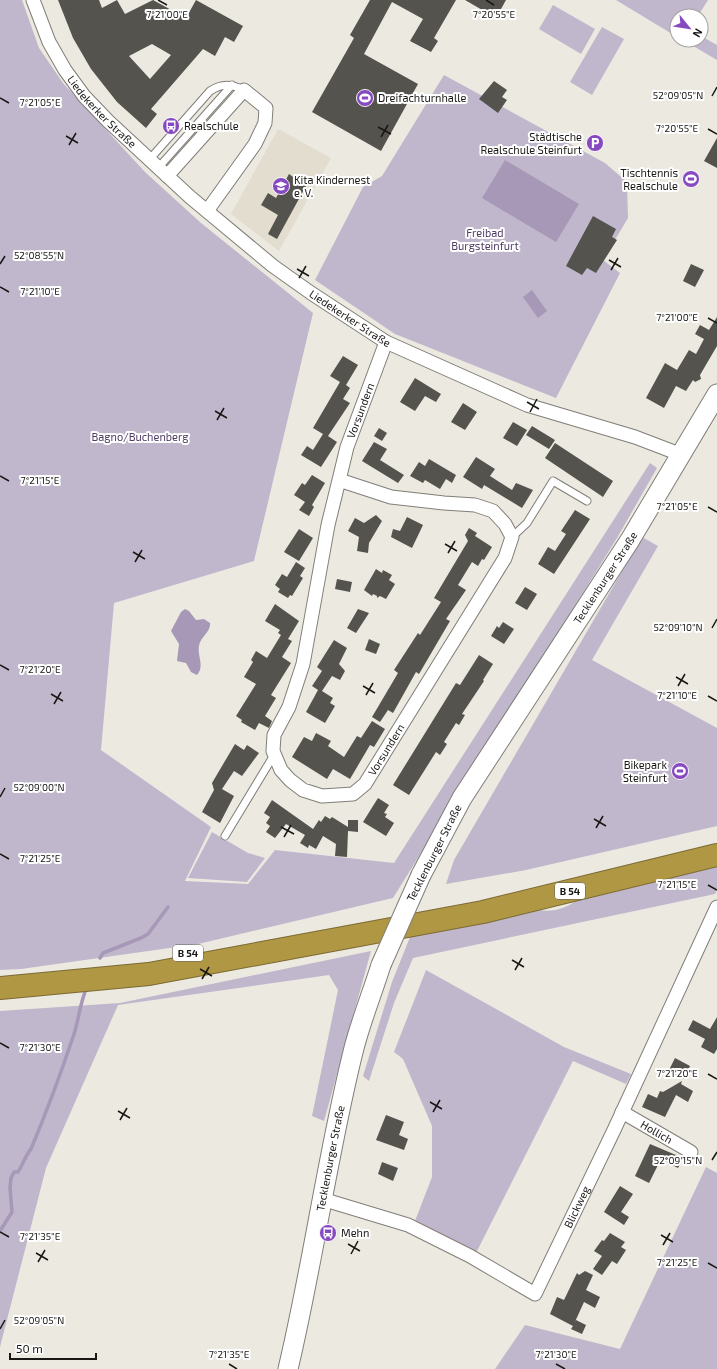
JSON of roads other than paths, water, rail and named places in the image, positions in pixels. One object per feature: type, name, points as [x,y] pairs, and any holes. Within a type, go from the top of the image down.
[{"type":"highway","name":"B 54","points":[[0,976],[146,960],[474,903],[717,845]]},
{"type":"highway","name":"B 54","points":[[0,988],[149,974],[475,914],[717,855]]},
{"type":"main road","name":"Tecklenburger Straße","points":[[288,1369],[298,1326],[333,1139],[354,1050],[381,965],[421,875],[462,798],[630,540],[717,394]]},
{"type":"street","name":"Liedekerker Straße","points":[[33,0],[49,42],[68,75],[93,106],[158,168],[207,211],[273,266],[311,293],[386,342],[527,405],[636,437],[682,455]]},
{"type":"street","points":[[158,168],[238,87],[266,108],[265,123],[255,144],[207,211]]},
{"type":"street","name":"Vorsundern","points":[[386,342],[347,447],[328,525],[303,664],[289,706],[274,736],[272,751],[281,770],[290,780],[303,790],[322,796],[353,794],[365,784],[506,558],[512,537]]},
{"type":"street","points":[[339,480],[392,497],[481,507],[493,511],[505,524],[512,537]]},
{"type":"street","name":"Blickweg","points":[[322,1199],[408,1225],[470,1256],[535,1294],[622,1112],[717,907]]},
{"type":"street","name":"Hollich","points":[[622,1112],[691,1152]]},
{"type":"lane","points":[[158,168],[210,91],[219,85],[238,87]]},
{"type":"lane","points":[[512,537],[528,523],[553,480],[587,500]]},
{"type":"lane","points":[[225,836],[274,755]]},
{"type":"waterway","points":[[100,958],[103,953],[148,934],[168,907]]},
{"type":"waterway","points":[[0,1231],[12,1212],[10,1188],[11,1178],[14,1172],[18,1172],[31,1149],[43,1120],[74,1034],[87,987]]},
{"type":"place","name":"Dreifachturnhalle","points":[[365,98]]},
{"type":"place","name":"Realschule","points":[[171,126]]},
{"type":"place","name":"Städtische Realschule Steinfurt","points":[[595,143]]},
{"type":"place","name":"Tischtennis Realschule","points":[[691,179]]},
{"type":"place","name":"Kita Kindernest e. V.","points":[[281,186]]},
{"type":"place","name":"Bikepark Steinfurt","points":[[680,771]]},
{"type":"place","name":"Mehn","points":[[328,1233]]},
{"type":"park label","name":"Freibad Burgsteinfurt","points":[[485,239]]},
{"type":"park label","name":"Bagno/Buchenberg","points":[[140,437]]}]
